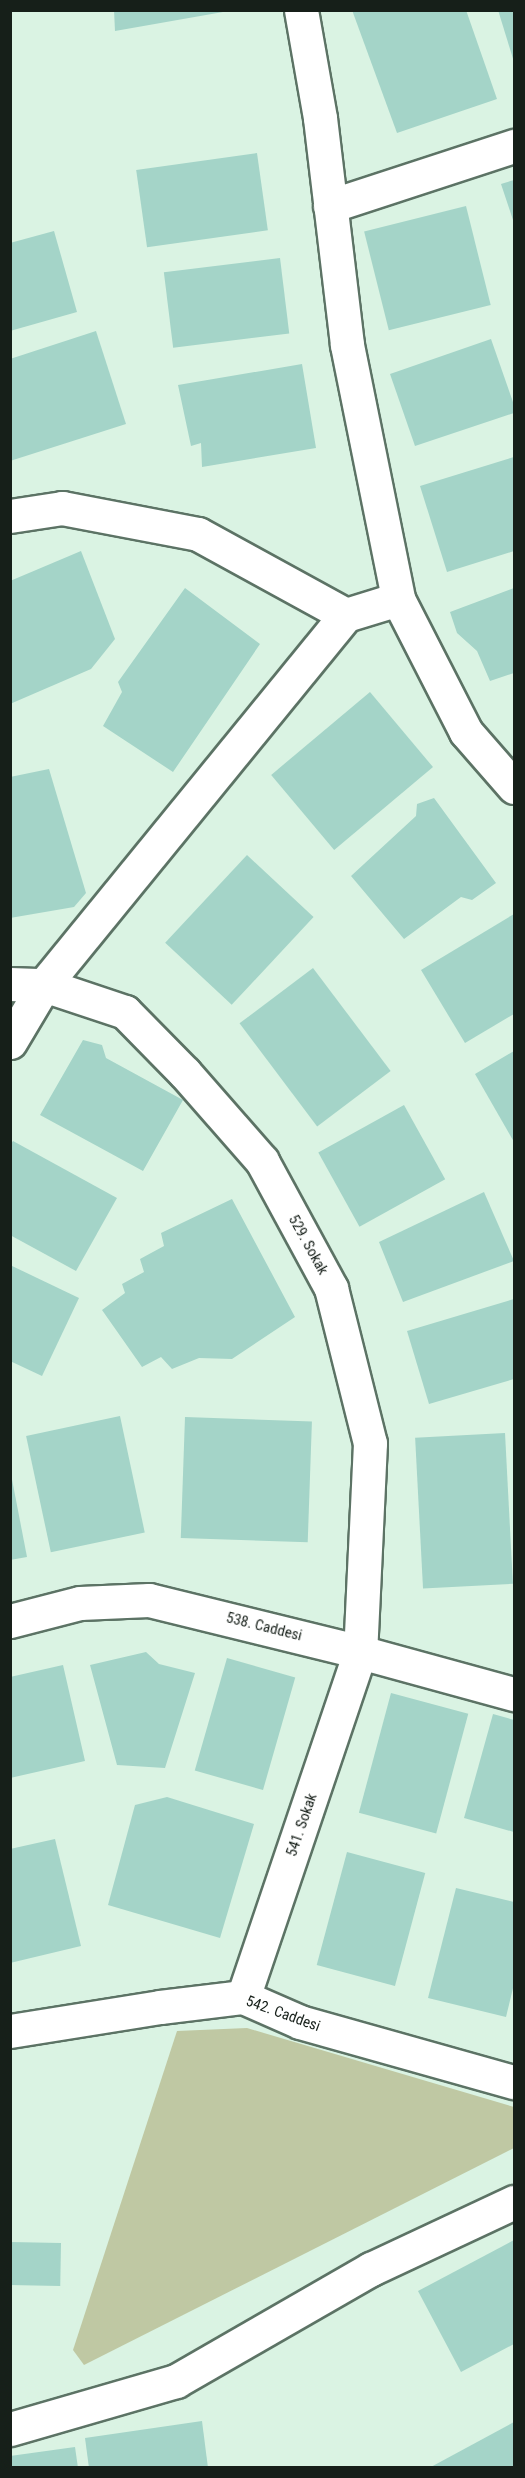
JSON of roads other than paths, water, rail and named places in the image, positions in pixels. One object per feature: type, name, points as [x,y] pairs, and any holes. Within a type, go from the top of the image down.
[{"type":"street","points":[[301,10],[320,117],[347,345],[398,599],[466,732],[514,788]]},
{"type":"street","points":[[330,206],[514,146]]},
{"type":"street","points":[[10,516],[62,508],[198,534],[346,615]]},
{"type":"street","points":[[10,1042],[44,985],[346,615],[398,599]]},
{"type":"street","name":"529. Sokak","points":[[10,984],[44,985],[125,1012],[185,1073],[262,1161],[331,1288],[370,1443],[360,1652]]},
{"type":"street","name":"538. Caddesi","points":[[10,1621],[80,1603],[149,1600],[360,1652],[514,1694]]},
{"type":"street","name":"541. Sokak","points":[[243,1997],[360,1652]]},
{"type":"street","name":"542. Caddesi","points":[[10,2031],[160,2007],[243,1997],[300,2022],[514,2082]]},
{"type":"street","points":[[10,2429],[176,2381],[371,2269],[514,2202]]}]
